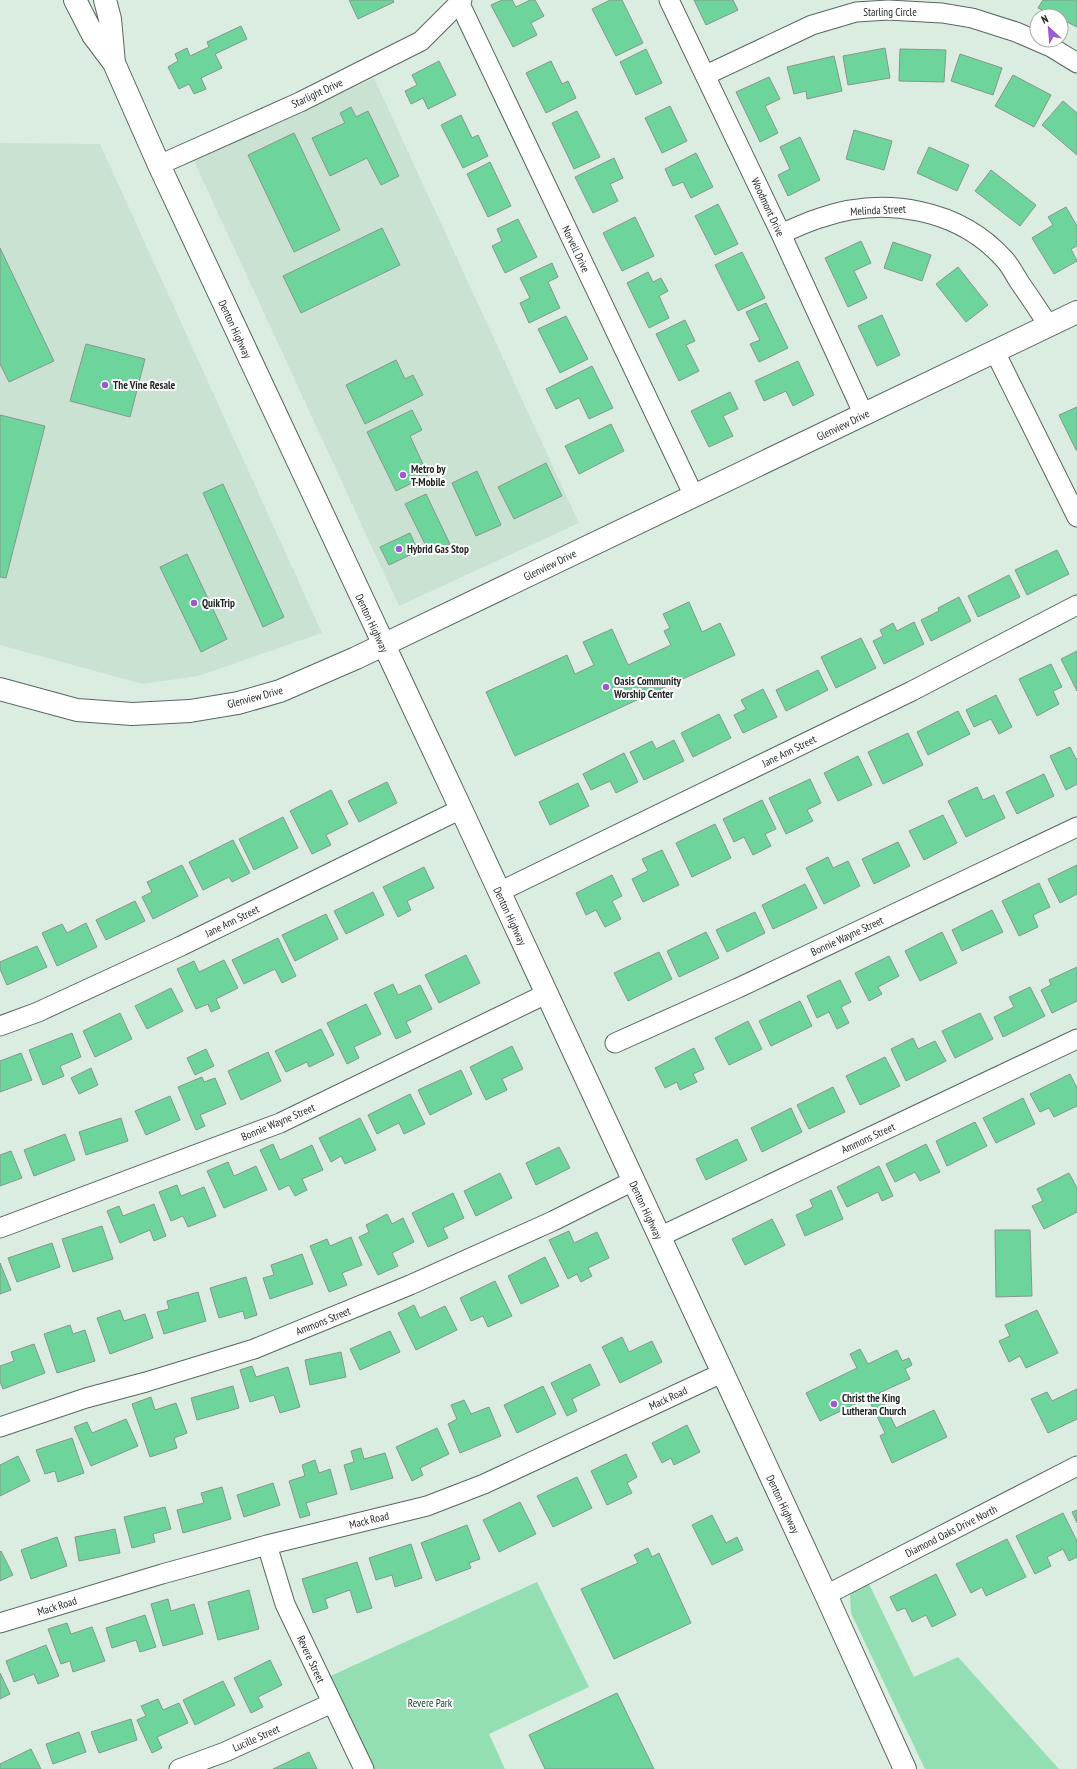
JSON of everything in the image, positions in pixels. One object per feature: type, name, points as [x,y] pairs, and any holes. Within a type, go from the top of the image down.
[{"type":"main road","name":"Denton Highway","points":[[75,0],[92,35],[114,64],[159,165],[826,1595],[905,1769]]},
{"type":"main road","name":"Denton Highway","points":[[104,0],[110,19],[114,64]]},
{"type":"main road","name":"Glenview Drive","points":[[0,689],[76,710],[132,714],[190,711],[238,703],[280,691],[382,645],[1077,312]]},
{"type":"street","name":"Woodmont Drive","points":[[669,0],[781,234],[864,415]]},
{"type":"street","name":"Starlight Drive","points":[[159,165],[300,102],[421,40],[461,1]]},
{"type":"street","name":"Norvell Drive","points":[[461,1],[694,496]]},
{"type":"street","name":"Starling Circle","points":[[706,75],[812,25],[856,12],[888,10],[942,13],[972,18],[1016,32],[1051,48],[1077,63]]},
{"type":"street","name":"Melinda Street","points":[[781,234],[821,217],[848,211],[882,207],[913,208],[930,212],[959,224],[985,240],[1005,260],[1049,326]]},
{"type":"street","points":[[995,352],[1077,517]]},
{"type":"street","name":"Jane Ann Street","points":[[499,892],[912,691],[1077,605]]},
{"type":"street","name":"Jane Ann Street","points":[[0,1026],[38,1012],[181,946],[460,809]]},
{"type":"street","name":"Bonnie Wayne Street","points":[[615,1043],[738,988],[1077,827]]},
{"type":"street","name":"Bonnie Wayne Street","points":[[0,1228],[280,1123],[546,994]]},
{"type":"street","name":"Ammons Street","points":[[659,1237],[1077,1039]]},
{"type":"street","name":"Ammons Street","points":[[0,1427],[86,1398],[146,1382],[254,1349],[418,1282],[553,1221],[633,1181]]},
{"type":"street","name":"Mack Road","points":[[0,1623],[162,1574],[267,1545],[427,1506],[484,1484],[722,1373]]},
{"type":"street","name":"Diamond Oaks Drive North","points":[[826,1595],[1077,1466]]},
{"type":"street","name":"Revere Street","points":[[267,1545],[286,1604],[364,1769]]},
{"type":"street","name":"Lucille Street","points":[[179,1769],[225,1752],[332,1703]]},
{"type":"shaded area","points":[[374,78],[579,523],[399,606],[194,161]]},
{"type":"shaded area","points":[[0,143],[100,144],[322,633],[198,676],[143,684],[0,645]]},
{"type":"green space","name":"Revere Park","points":[[537,1582],[589,1687],[489,1734],[505,1769],[371,1769],[326,1678]]},
{"type":"green space","points":[[869,1584],[914,1677],[958,1657],[1059,1769],[925,1769],[851,1613],[850,1593]]},
{"type":"building","points":[[349,0],[393,0],[394,2],[358,19]]},
{"type":"building","points":[[502,0],[512,0],[516,7],[530,0],[535,0],[544,16],[531,23],[537,35],[513,47],[491,5]]},
{"type":"building","points":[[610,0],[622,0],[643,43],[616,56],[592,9]]},
{"type":"building","points":[[694,0],[733,0],[738,10],[706,25]]},
{"type":"building","points":[[1043,0],[1077,0],[1077,27],[1069,23],[1069,8],[1038,8]]},
{"type":"building","points":[[241,26],[247,39],[215,54],[222,68],[201,78],[206,89],[194,94],[189,84],[179,89],[168,67],[178,61],[175,54],[187,48],[190,56],[209,47],[207,42]]},
{"type":"building","points":[[885,48],[890,78],[848,85],[843,56]]},
{"type":"building","points":[[646,49],[662,83],[636,95],[620,62]]},
{"type":"building","points":[[900,49],[946,50],[944,82],[899,81]]},
{"type":"building","points":[[960,54],[1002,68],[993,95],[951,81]]},
{"type":"building","points":[[834,56],[842,91],[807,99],[806,91],[794,94],[787,67]]},
{"type":"building","points":[[439,61],[456,95],[428,109],[423,98],[411,104],[405,91],[417,85],[412,75]]},
{"type":"building","points":[[551,61],[562,84],[568,81],[576,98],[546,113],[526,73]]},
{"type":"building","points":[[1013,75],[1051,95],[1034,127],[995,106]]},
{"type":"building","points":[[769,77],[780,99],[765,106],[778,133],[760,142],[736,92]]},
{"type":"building","points":[[1063,101],[1077,113],[1077,155],[1042,125]]},
{"type":"building","points":[[670,106],[687,141],[662,153],[645,118]]},
{"type":"building","points":[[351,107],[356,117],[368,111],[399,176],[381,185],[367,158],[330,176],[312,138],[345,123],[340,113]]},
{"type":"building","points":[[577,111],[600,157],[574,169],[552,123]]},
{"type":"building","points":[[461,115],[472,138],[478,135],[488,156],[463,168],[441,125]]},
{"type":"building","points":[[854,130],[892,141],[884,170],[846,159]]},
{"type":"building","points":[[294,133],[340,230],[294,252],[248,155]]},
{"type":"building","points":[[800,137],[820,180],[788,196],[778,175],[790,169],[780,147]]},
{"type":"building","points":[[929,147],[969,165],[957,191],[917,173]]},
{"type":"building","points":[[696,153],[713,187],[691,198],[683,182],[673,186],[665,169]]},
{"type":"building","points":[[614,158],[623,178],[610,184],[618,201],[593,213],[575,177]]},
{"type":"building","points":[[490,162],[511,206],[488,217],[467,174]]},
{"type":"building","points":[[991,170],[1036,205],[1020,226],[975,191]]},
{"type":"building","points":[[718,204],[738,244],[715,255],[695,216]]},
{"type":"building","points":[[1066,207],[1077,226],[1077,246],[1071,249],[1077,261],[1054,274],[1032,238],[1053,225],[1048,217]]},
{"type":"building","points":[[635,217],[654,256],[622,271],[603,233]]},
{"type":"building","points":[[518,219],[537,257],[505,273],[492,246],[502,241],[497,229]]},
{"type":"building","points":[[382,228],[400,265],[301,313],[283,276]]},
{"type":"building","points":[[861,241],[871,263],[854,271],[867,298],[848,307],[825,258]]},
{"type":"building","points":[[893,242],[931,255],[922,281],[884,268]]},
{"type":"building","points":[[0,248],[54,361],[9,382],[0,364]]},
{"type":"building","points":[[742,252],[765,298],[738,311],[715,265]]},
{"type":"building","points":[[552,263],[558,277],[548,282],[560,308],[529,323],[520,303],[530,298],[520,278]]},
{"type":"building","points":[[958,267],[988,305],[966,322],[936,284]]},
{"type":"building","points":[[648,272],[653,282],[661,278],[668,291],[659,296],[669,318],[649,328],[627,283]]},
{"type":"building","points":[[766,303],[788,348],[759,362],[750,344],[760,340],[746,312]]},
{"type":"building","points":[[882,315],[900,355],[877,366],[858,326]]},
{"type":"building","points":[[566,316],[588,359],[560,373],[538,329]]},
{"type":"building","points":[[685,320],[695,341],[686,345],[699,371],[679,381],[656,334]]},
{"type":"building","points":[[86,344],[145,359],[130,417],[70,401]]},
{"type":"building","points":[[396,360],[405,379],[413,375],[423,395],[365,424],[346,385]]},
{"type":"building","points":[[798,361],[814,395],[793,406],[786,391],[764,401],[755,381]]},
{"type":"building","points":[[592,366],[613,408],[589,419],[579,398],[556,409],[546,389]]},
{"type":"building","points":[[730,392],[738,409],[723,416],[733,436],[709,447],[691,411]]},
{"type":"building","points":[[1077,407],[1077,450],[1076,450],[1059,415]]},
{"type":"building","points":[[412,410],[422,430],[410,436],[428,475],[396,491],[367,432]]},
{"type":"building","points":[[0,415],[45,426],[6,578],[0,577]]},
{"type":"building","points":[[611,424],[624,451],[579,474],[565,446]]},
{"type":"building","points":[[546,463],[562,496],[514,519],[498,487]]},
{"type":"building","points":[[477,471],[501,525],[476,536],[452,483]]},
{"type":"building","name":"QuikTrip","points":[[223,484],[284,617],[263,627],[203,493]]},
{"type":"building","points":[[426,494],[450,544],[430,554],[405,504]]},
{"type":"building","points":[[410,533],[418,551],[389,565],[380,547]]},
{"type":"building","points":[[1057,550],[1069,574],[1027,595],[1015,570]]},
{"type":"building","name":"QuikTrip","points":[[187,554],[227,639],[201,652],[160,567]]},
{"type":"building","points":[[1009,575],[1020,597],[978,617],[968,596]]},
{"type":"building","points":[[959,597],[971,621],[931,641],[921,620],[939,611],[938,608]]},
{"type":"building","points":[[689,602],[702,632],[720,623],[735,655],[515,756],[486,692],[567,655],[575,674],[594,665],[583,642],[612,629],[628,665],[671,645],[664,631],[670,628],[663,614]]},
{"type":"building","points":[[914,622],[924,644],[884,664],[873,641],[883,636],[880,630],[893,623],[897,631]]},
{"type":"building","points":[[861,638],[876,668],[836,688],[821,657]]},
{"type":"building","points":[[1077,651],[1077,691],[1061,659]]},
{"type":"building","points":[[1051,664],[1062,687],[1053,691],[1059,704],[1037,716],[1019,679]]},
{"type":"building","points":[[818,670],[828,690],[786,711],[776,690]]},
{"type":"building","points":[[763,689],[777,717],[743,733],[734,715],[746,709],[741,700]]},
{"type":"building","points":[[996,695],[1012,727],[999,734],[991,719],[974,727],[966,710]]},
{"type":"building","points":[[958,711],[970,734],[928,755],[917,732]]},
{"type":"building","points":[[719,714],[731,738],[693,757],[681,733]]},
{"type":"building","points":[[908,733],[923,765],[883,784],[868,752]]},
{"type":"building","points":[[674,740],[684,761],[644,780],[630,752],[652,741],[656,749]]},
{"type":"building","points":[[1070,747],[1077,759],[1077,784],[1066,790],[1050,756]]},
{"type":"building","points":[[624,753],[638,782],[616,793],[610,781],[591,790],[583,774]]},
{"type":"building","points":[[858,756],[872,785],[838,801],[824,773]]},
{"type":"building","points":[[1044,774],[1054,796],[1017,814],[1006,792]]},
{"type":"building","points":[[810,779],[821,803],[807,810],[813,821],[786,834],[769,798]]},
{"type":"building","points":[[387,782],[397,803],[359,822],[348,801]]},
{"type":"building","points":[[578,783],[589,806],[550,825],[539,802]]},
{"type":"building","points":[[977,787],[983,800],[994,795],[1005,818],[966,837],[948,801]]},
{"type":"building","points":[[331,790],[348,824],[326,835],[331,845],[312,854],[290,811]]},
{"type":"building","points":[[762,800],[776,829],[765,834],[771,846],[753,855],[744,837],[734,842],[723,819]]},
{"type":"building","points":[[943,815],[957,843],[924,860],[909,831]]},
{"type":"building","points":[[283,817],[298,848],[254,870],[239,839]]},
{"type":"building","points":[[715,824],[731,858],[692,877],[676,843]]},
{"type":"building","points":[[233,840],[250,873],[232,882],[229,877],[203,890],[189,862]]},
{"type":"building","points":[[898,842],[910,866],[874,884],[862,859]]},
{"type":"building","points":[[662,850],[679,885],[643,902],[632,879],[648,871],[642,859]]},
{"type":"building","points":[[828,857],[833,868],[848,861],[860,886],[824,904],[806,868]]},
{"type":"building","points":[[182,865],[198,896],[153,919],[142,897],[152,892],[147,882]]},
{"type":"building","points":[[1077,865],[1077,894],[1060,903],[1048,879]]},
{"type":"building","points":[[424,867],[434,888],[407,901],[411,910],[398,917],[383,887]]},
{"type":"building","points":[[612,875],[622,896],[612,901],[621,919],[605,927],[596,910],[586,915],[576,893]]},
{"type":"building","points":[[1039,883],[1050,907],[1033,915],[1038,927],[1019,936],[1002,901]]},
{"type":"building","points":[[805,884],[817,908],[773,929],[762,905]]},
{"type":"building","points":[[373,892],[384,915],[346,934],[334,911]]},
{"type":"building","points":[[135,901],[145,921],[106,940],[96,920]]},
{"type":"building","points":[[992,910],[1003,932],[962,951],[952,930]]},
{"type":"building","points":[[755,912],[765,933],[727,952],[716,930]]},
{"type":"building","points":[[326,914],[338,939],[295,961],[282,935]]},
{"type":"building","points":[[86,923],[97,947],[57,966],[42,933],[62,924],[67,933]]},
{"type":"building","points":[[706,932],[719,958],[679,977],[667,951]]},
{"type":"building","points":[[942,932],[957,963],[920,981],[905,951]]},
{"type":"building","points":[[278,938],[296,976],[282,983],[275,969],[244,984],[232,960]]},
{"type":"building","points":[[37,946],[47,967],[7,985],[0,969],[0,962]]},
{"type":"building","points":[[659,952],[672,979],[628,1001],[614,973]]},
{"type":"building","points":[[466,955],[480,983],[439,1003],[425,975]]},
{"type":"building","points":[[889,956],[899,976],[878,987],[882,994],[869,1001],[855,973]]},
{"type":"building","points":[[224,960],[238,988],[216,999],[220,1008],[211,1012],[208,1004],[196,1009],[177,969],[194,961],[199,972]]},
{"type":"building","points":[[1077,967],[1077,1001],[1052,1013],[1041,990],[1051,985],[1049,980]]},
{"type":"building","points":[[840,980],[851,1002],[841,1007],[849,1023],[837,1029],[829,1012],[817,1018],[807,996]]},
{"type":"building","points":[[393,984],[398,995],[420,985],[432,1009],[406,1022],[411,1032],[396,1039],[374,993]]},
{"type":"building","points":[[1030,987],[1045,1016],[1003,1037],[994,1017],[1014,1007],[1009,997]]},
{"type":"building","points":[[171,988],[183,1011],[147,1029],[135,1006]]},
{"type":"building","points":[[800,1001],[812,1026],[771,1046],[759,1021]]},
{"type":"building","points":[[366,1004],[381,1034],[354,1047],[359,1058],[347,1064],[327,1023]]},
{"type":"building","points":[[120,1013],[132,1039],[95,1057],[83,1031]]},
{"type":"building","points":[[980,1013],[993,1039],[955,1058],[942,1031]]},
{"type":"building","points":[[748,1021],[762,1049],[729,1065],[715,1038]]},
{"type":"building","points":[[321,1029],[334,1055],[309,1067],[307,1062],[286,1072],[275,1051]]},
{"type":"building","points":[[72,1033],[81,1057],[60,1066],[64,1076],[43,1085],[29,1050]]},
{"type":"building","points":[[913,1038],[918,1049],[935,1041],[946,1061],[906,1081],[891,1049]]},
{"type":"building","points":[[512,1046],[523,1069],[502,1079],[507,1090],[486,1100],[470,1067]]},
{"type":"building","points":[[694,1048],[704,1069],[693,1074],[697,1082],[680,1090],[677,1082],[665,1088],[655,1068]]},
{"type":"building","points":[[206,1049],[214,1066],[195,1075],[187,1058]]},
{"type":"building","points":[[268,1052],[281,1081],[241,1100],[228,1071]]},
{"type":"building","points":[[21,1053],[32,1080],[0,1092],[0,1061]]},
{"type":"building","points":[[885,1057],[900,1086],[860,1105],[846,1076]]},
{"type":"building","points":[[91,1068],[98,1085],[79,1094],[71,1078]]},
{"type":"building","points":[[461,1070],[472,1094],[430,1115],[418,1090]]},
{"type":"building","points":[[1070,1074],[1077,1088],[1077,1106],[1054,1117],[1049,1108],[1040,1112],[1030,1094]]},
{"type":"building","points":[[202,1077],[204,1082],[215,1078],[226,1104],[200,1115],[205,1126],[196,1130],[178,1087]]},
{"type":"building","points":[[833,1087],[845,1112],[809,1129],[797,1105]]},
{"type":"building","points":[[410,1094],[425,1124],[404,1134],[399,1123],[377,1134],[368,1115]]},
{"type":"building","points":[[170,1096],[180,1120],[146,1135],[135,1111]]},
{"type":"building","points":[[1023,1098],[1035,1124],[996,1143],[983,1118]]},
{"type":"building","points":[[791,1108],[802,1132],[762,1152],[751,1128]]},
{"type":"building","points":[[121,1118],[128,1141],[86,1155],[79,1132]]},
{"type":"building","points":[[360,1118],[376,1150],[345,1164],[341,1156],[331,1162],[319,1138]]},
{"type":"building","points":[[975,1122],[987,1146],[947,1166],[936,1141]]},
{"type":"building","points":[[65,1134],[75,1160],[34,1176],[24,1150]]},
{"type":"building","points":[[737,1139],[747,1160],[706,1180],[696,1159]]},
{"type":"building","points":[[273,1144],[280,1160],[312,1145],[323,1170],[302,1179],[307,1190],[295,1196],[289,1185],[279,1190],[260,1150]]},
{"type":"building","points":[[926,1144],[940,1172],[920,1181],[915,1172],[895,1182],[886,1164]]},
{"type":"building","points":[[559,1147],[570,1168],[536,1185],[526,1163]]},
{"type":"building","points":[[11,1151],[22,1178],[0,1186],[0,1155]]},
{"type":"building","points":[[228,1162],[234,1176],[256,1166],[267,1190],[224,1208],[207,1171]]},
{"type":"building","points":[[879,1166],[893,1196],[882,1201],[878,1192],[847,1207],[837,1187]]},
{"type":"building","points":[[500,1173],[512,1198],[476,1216],[464,1191]]},
{"type":"building","points":[[1069,1173],[1077,1188],[1077,1212],[1044,1229],[1032,1206],[1043,1201],[1037,1189]]},
{"type":"building","points":[[177,1185],[181,1196],[204,1187],[216,1216],[188,1227],[183,1216],[171,1221],[159,1192]]},
{"type":"building","points":[[831,1190],[843,1219],[805,1236],[796,1215],[813,1207],[810,1200]]},
{"type":"building","points":[[453,1193],[464,1218],[443,1228],[448,1238],[428,1247],[412,1213]]},
{"type":"building","points":[[154,1204],[166,1236],[154,1241],[150,1230],[120,1243],[107,1211],[119,1206],[123,1216]]},
{"type":"building","points":[[387,1214],[392,1224],[403,1218],[414,1242],[392,1253],[398,1266],[378,1275],[359,1237],[369,1232],[366,1225]]},
{"type":"building","points":[[772,1219],[785,1245],[745,1265],[732,1239]]},
{"type":"building","points":[[102,1226],[113,1259],[73,1272],[62,1239]]},
{"type":"building","points":[[995,1230],[1030,1230],[1032,1296],[996,1297]]},
{"type":"building","points":[[569,1231],[574,1243],[597,1232],[609,1258],[588,1268],[592,1276],[581,1282],[577,1274],[568,1279],[549,1240]]},
{"type":"building","points":[[351,1237],[362,1265],[342,1273],[347,1285],[329,1292],[310,1246],[327,1239],[330,1246]]},
{"type":"building","points":[[52,1243],[60,1267],[17,1282],[8,1258]]},
{"type":"building","points":[[302,1254],[313,1284],[270,1299],[263,1278],[274,1275],[271,1265]]},
{"type":"building","points":[[545,1257],[559,1286],[521,1304],[508,1276]]},
{"type":"building","points":[[0,1263],[11,1290],[0,1294]]},
{"type":"building","points":[[246,1277],[257,1315],[245,1319],[243,1311],[219,1318],[210,1288]]},
{"type":"building","points":[[495,1281],[512,1316],[488,1327],[483,1316],[471,1321],[460,1298]]},
{"type":"building","points":[[198,1292],[206,1321],[164,1334],[157,1312],[169,1309],[167,1301]]},
{"type":"building","points":[[414,1305],[420,1318],[445,1306],[457,1330],[416,1350],[398,1313]]},
{"type":"building","points":[[120,1310],[124,1321],[145,1314],[153,1338],[110,1354],[97,1318]]},
{"type":"building","points":[[1037,1310],[1058,1353],[1026,1368],[1020,1356],[1009,1362],[999,1341],[1010,1336],[1005,1325]]},
{"type":"building","points":[[70,1325],[73,1334],[85,1330],[95,1361],[57,1373],[44,1334]]},
{"type":"building","points":[[390,1331],[400,1352],[360,1370],[350,1349]]},
{"type":"building","points":[[622,1337],[629,1352],[652,1341],[662,1362],[620,1383],[602,1347]]},
{"type":"building","points":[[34,1344],[45,1373],[3,1389],[0,1382],[0,1366],[14,1361],[11,1352]]},
{"type":"building","name":"Christ the King Lutheran Church","points":[[860,1349],[868,1364],[897,1350],[902,1361],[909,1358],[912,1365],[905,1369],[910,1379],[879,1393],[896,1428],[934,1410],[947,1437],[892,1463],[880,1436],[885,1433],[868,1398],[820,1421],[806,1393],[857,1368],[850,1354]]},
{"type":"building","points":[[341,1352],[346,1377],[310,1385],[305,1360]]},
{"type":"building","points":[[590,1364],[600,1385],[572,1399],[577,1411],[567,1416],[551,1383]]},
{"type":"building","points":[[252,1366],[256,1377],[288,1367],[300,1407],[280,1413],[274,1395],[250,1402],[240,1370]]},
{"type":"building","points":[[233,1386],[239,1408],[197,1420],[191,1398]]},
{"type":"building","points":[[543,1386],[556,1414],[517,1433],[504,1405]]},
{"type":"building","points":[[1077,1389],[1077,1419],[1048,1433],[1031,1399],[1047,1392],[1052,1401]]},
{"type":"building","points":[[151,1397],[155,1410],[176,1403],[187,1433],[174,1438],[177,1448],[150,1457],[132,1404]]},
{"type":"building","points":[[464,1400],[471,1414],[489,1407],[501,1436],[460,1453],[448,1424],[457,1419],[451,1405]]},
{"type":"building","points":[[126,1419],[138,1446],[91,1466],[74,1427],[87,1422],[92,1433]]},
{"type":"building","points":[[687,1425],[700,1452],[674,1465],[671,1458],[662,1463],[652,1443]]},
{"type":"building","points":[[437,1428],[449,1454],[420,1468],[423,1475],[412,1481],[396,1447]]},
{"type":"building","points":[[72,1438],[84,1473],[58,1482],[55,1471],[45,1474],[36,1450]]},
{"type":"building","points":[[361,1448],[364,1459],[385,1453],[393,1478],[351,1490],[344,1465],[354,1462],[351,1451]]},
{"type":"building","points":[[626,1454],[637,1477],[627,1483],[632,1493],[607,1505],[591,1471]]},
{"type":"building","points":[[18,1456],[30,1481],[0,1496],[0,1465]]},
{"type":"building","points":[[315,1460],[319,1473],[330,1469],[337,1494],[306,1503],[310,1515],[300,1518],[289,1481],[305,1476],[302,1465]]},
{"type":"building","points":[[577,1477],[592,1508],[553,1527],[537,1496]]},
{"type":"building","points":[[273,1483],[280,1505],[244,1517],[237,1495]]},
{"type":"building","points":[[222,1487],[231,1519],[183,1533],[177,1510],[204,1503],[201,1493]]},
{"type":"building","points":[[520,1502],[536,1534],[499,1552],[483,1520]]},
{"type":"building","points":[[165,1507],[171,1529],[153,1534],[155,1542],[132,1548],[124,1517]]},
{"type":"building","points":[[1077,1510],[1077,1523],[1072,1512]]},
{"type":"building","points":[[1063,1513],[1077,1541],[1077,1557],[1069,1561],[1063,1549],[1047,1557],[1051,1566],[1035,1574],[1016,1536]]},
{"type":"building","points":[[712,1515],[726,1543],[737,1537],[743,1550],[712,1565],[692,1525]]},
{"type":"building","points":[[467,1525],[480,1559],[469,1563],[471,1568],[436,1581],[421,1543]]},
{"type":"building","points":[[115,1529],[120,1553],[79,1561],[75,1537]]},
{"type":"building","points":[[57,1537],[67,1566],[31,1579],[21,1550]]},
{"type":"building","points":[[1007,1539],[1026,1577],[986,1596],[982,1587],[971,1593],[956,1564]]},
{"type":"building","points":[[411,1544],[422,1578],[395,1587],[392,1575],[376,1580],[369,1558]]},
{"type":"building","points":[[648,1548],[652,1557],[659,1553],[691,1623],[614,1659],[581,1589],[638,1563],[634,1555]]},
{"type":"building","points":[[1,1551],[13,1575],[0,1581],[0,1552]]},
{"type":"building","points":[[357,1562],[372,1608],[357,1613],[350,1590],[325,1599],[328,1608],[313,1613],[302,1579]]},
{"type":"building","points":[[936,1574],[956,1615],[932,1627],[926,1615],[912,1622],[905,1608],[897,1611],[890,1597]]},
{"type":"building","points":[[249,1590],[259,1629],[218,1640],[208,1602]]},
{"type":"building","points":[[168,1599],[171,1611],[194,1604],[203,1634],[163,1646],[151,1604]]},
{"type":"building","points":[[145,1615],[156,1647],[140,1652],[136,1640],[112,1648],[106,1628]]},
{"type":"building","points":[[67,1623],[71,1634],[92,1627],[105,1661],[73,1672],[70,1661],[61,1664],[48,1629]]},
{"type":"building","points":[[46,1645],[59,1676],[38,1684],[34,1674],[14,1682],[6,1661]]},
{"type":"building","points":[[270,1660],[282,1685],[258,1697],[263,1707],[251,1713],[234,1678]]},
{"type":"building","points":[[0,1673],[10,1694],[0,1699]]},
{"type":"building","points":[[223,1681],[235,1705],[195,1725],[183,1700]]},
{"type":"building","points":[[617,1693],[654,1769],[545,1769],[529,1735]]},
{"type":"building","points":[[158,1699],[163,1710],[179,1703],[188,1723],[157,1737],[162,1748],[152,1753],[137,1720],[146,1716],[141,1706]]},
{"type":"building","points":[[131,1719],[137,1740],[99,1753],[91,1732]]},
{"type":"building","points":[[79,1732],[86,1752],[53,1764],[46,1744]]},
{"type":"building","points":[[31,1749],[41,1769],[0,1769],[0,1764]]},
{"type":"building","points":[[309,1752],[317,1769],[273,1769]]},
{"type":"place","name":"The Vine Resale","points":[[105,385]]},
{"type":"place","name":"Metro by T-Mobile","points":[[403,475]]},
{"type":"place","name":"Hybrid Gas Stop","points":[[399,549]]},
{"type":"place","name":"QuikTrip","points":[[194,603]]},
{"type":"place","name":"Oasis Community Worship Center","points":[[606,687]]},
{"type":"place","name":"Christ the King Lutheran Church","points":[[834,1404]]}]
